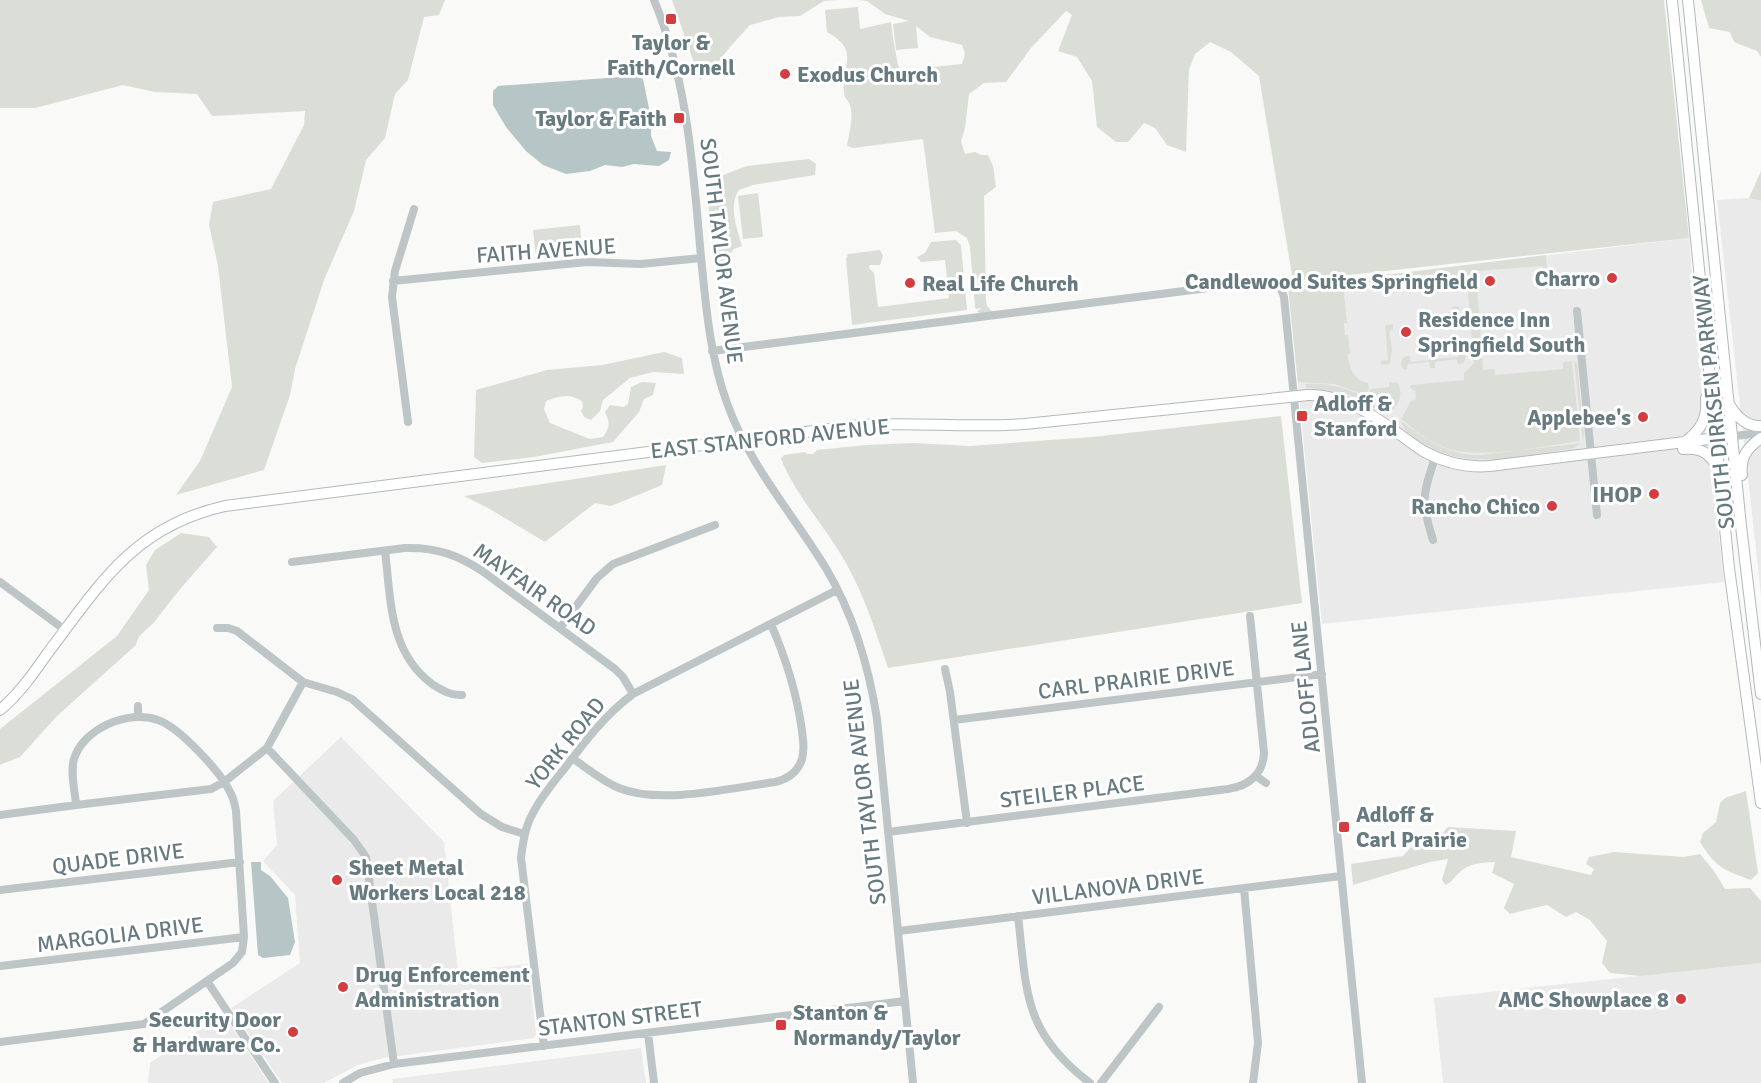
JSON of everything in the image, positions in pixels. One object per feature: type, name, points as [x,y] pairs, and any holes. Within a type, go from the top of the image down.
[{"type":"main road","name":"SOUTH DIRKSEN PARKWAY","points":[[1672,0],[1739,650],[1761,803]]},
{"type":"main road","name":"SOUTH DIRKSEN PARKWAY","points":[[1688,0],[1741,526],[1761,694]]},
{"type":"main road","points":[[1685,442],[1698,430],[1706,417],[1703,367],[1707,341]]},
{"type":"main road","name":"EAST STANFORD AVENUE","points":[[0,710],[22,687],[104,579],[126,556],[168,525],[206,510],[244,503],[860,425],[1024,424],[1293,396],[1316,395],[1354,404],[1435,458],[1460,465],[1479,466],[1717,438]]},
{"type":"main road","points":[[1729,403],[1745,422],[1761,426]]},
{"type":"main road","points":[[1741,526],[1744,503],[1742,458],[1761,436]]},
{"type":"main road","points":[[1648,447],[1666,451],[1699,448],[1713,459],[1720,471]]},
{"type":"street","name":"SOUTH TAYLOR AVENUE","points":[[654,0],[671,46],[685,106],[712,351],[728,405],[765,479],[819,557],[837,590],[858,638],[870,681],[877,719],[913,1083]]},
{"type":"street","points":[[1674,23],[1690,22]]},
{"type":"street","points":[[408,422],[393,309],[393,281],[414,209]]},
{"type":"street","name":"FAITH AVENUE","points":[[393,281],[587,262],[641,264],[701,258]]},
{"type":"street","points":[[1699,264],[1714,263]]},
{"type":"street","name":"ADLOFF LANE","points":[[712,351],[1263,281],[1280,287],[1284,297],[1362,1083]]},
{"type":"street","points":[[1577,311],[1598,515]]},
{"type":"street","points":[[1717,438],[1761,436]]},
{"type":"street","points":[[1433,540],[1426,518],[1423,497],[1435,458]]},
{"type":"street","points":[[560,628],[597,578],[613,564],[715,525]]},
{"type":"street","name":"MAYFAIR ROAD","points":[[292,562],[422,548],[440,550],[457,556],[485,573],[615,669],[623,677],[633,694]]},
{"type":"street","points":[[385,551],[394,626],[403,651],[416,670],[426,679],[445,692],[462,695]]},
{"type":"street","points":[[0,582],[65,630]]},
{"type":"street","name":"YORK ROAD","points":[[544,1046],[522,869],[524,834],[538,804],[605,717],[633,694],[837,590]]},
{"type":"street","points":[[1250,616],[1264,753],[1256,776],[1266,783]]},
{"type":"street","points":[[572,758],[618,788],[638,794],[667,796],[781,780],[791,775],[800,764],[804,750],[803,742],[793,684],[771,624]]},
{"type":"street","points":[[217,628],[237,631],[303,682],[337,692],[357,702],[481,814],[502,827],[524,834]]},
{"type":"street","points":[[945,669],[967,822]]},
{"type":"street","name":"CARL PRAIRIE DRIVE","points":[[954,720],[1322,674]]},
{"type":"street","points":[[0,815],[211,789],[224,782],[267,748],[303,682]]},
{"type":"street","points":[[138,706],[138,716]]},
{"type":"street","points":[[0,1042],[144,1024],[237,960],[242,951],[244,937],[240,862],[236,811],[231,794],[200,753],[174,728],[157,719],[138,716],[121,718],[108,723],[76,753],[73,766],[76,805]]},
{"type":"street","points":[[267,748],[354,840],[366,857],[394,1064]]},
{"type":"street","name":"STEILER PLACE","points":[[888,832],[1228,789],[1243,786],[1256,776]]},
{"type":"street","name":"QUADE DRIVE","points":[[0,890],[240,862]]},
{"type":"street","name":"VILLANOVA DRIVE","points":[[898,931],[1341,876]]},
{"type":"street","points":[[1244,888],[1258,1043],[1253,1083]]},
{"type":"street","points":[[1018,916],[1028,997],[1038,1027],[1062,1058],[1090,1083]]},
{"type":"street","name":"MARGOLIA DRIVE","points":[[0,966],[244,937]]},
{"type":"street","points":[[207,981],[275,1083]]},
{"type":"street","name":"STANTON STREET","points":[[343,1083],[360,1073],[394,1064],[905,1001]]},
{"type":"street","points":[[1101,1083],[1159,1007]]},
{"type":"street","points":[[648,1033],[654,1083]]},
{"type":"shaded area","points":[[0,0],[445,0],[439,15],[424,17],[408,80],[395,94],[385,138],[366,160],[354,211],[324,280],[295,369],[290,395],[264,470],[176,495],[200,461],[232,387],[218,266],[209,225],[213,202],[271,189],[304,125],[305,111],[212,116],[197,94],[155,92],[123,85],[35,108],[0,108]]},
{"type":"shaded area","points":[[672,0],[837,0],[824,1],[800,16],[779,17],[750,25],[700,80]]},
{"type":"shaded area","points":[[858,0],[1664,0],[1689,238],[1293,281],[1259,76],[1231,52],[1210,42],[1195,54],[1189,70],[1186,152],[1167,145],[1155,128],[1144,123],[1128,142],[1116,142],[1097,127],[1092,81],[1077,57],[1058,51],[1072,15],[1066,11],[1031,48],[1006,82],[984,83],[969,94],[961,141],[965,154],[975,152],[988,155],[993,166],[996,187],[984,196],[986,301],[992,311],[998,311],[980,313],[977,311],[982,308],[976,309],[975,307],[970,247],[967,238],[956,231],[935,233],[923,139],[853,148],[847,146],[852,115],[844,93],[847,52],[844,45],[827,32],[825,10],[858,7],[860,29],[891,22],[894,45],[902,83],[914,69],[962,64],[965,54],[962,45],[930,37],[916,26],[918,48],[896,50],[893,24],[909,21],[885,14],[867,1]]},
{"type":"shaded area","points":[[1701,0],[1761,0],[1761,57],[1757,51],[1734,42],[1730,32],[1709,28]]},
{"type":"shaded area","points":[[635,76],[643,79],[651,118],[651,136],[657,151],[671,152],[669,160],[659,166],[605,165],[590,171],[566,174],[543,165],[526,151],[506,127],[493,105],[493,91],[498,86]]},
{"type":"shaded area","points":[[809,159],[816,164],[815,175],[753,185],[739,190],[734,210],[742,246],[734,249],[718,268],[714,265],[707,189],[710,180],[747,166]]},
{"type":"shaded area","points":[[1761,171],[1761,201],[1749,198]]},
{"type":"shaded area","points":[[758,193],[763,237],[743,239],[738,196]]},
{"type":"shaded area","points":[[1749,198],[1761,201],[1761,595],[1717,200]]},
{"type":"shaded area","points":[[580,225],[582,252],[536,257],[533,230]]},
{"type":"shaded area","points":[[1689,238],[1696,326],[1724,582],[1322,624],[1288,287]]},
{"type":"shaded area","points":[[956,240],[961,245],[967,310],[852,325],[846,259],[848,254],[880,250],[883,256],[880,265],[870,265],[869,268],[874,273],[878,307],[949,298],[945,260],[921,262],[917,257],[925,253],[931,242]]},
{"type":"shaded area","points":[[1546,255],[1547,269],[1544,270],[1543,266],[1476,271],[1483,370],[1494,369],[1495,375],[1563,369],[1563,362],[1572,361],[1580,441],[1510,451],[1473,453],[1457,451],[1432,442],[1401,419],[1411,401],[1416,399],[1415,391],[1410,385],[1464,380],[1464,373],[1474,363],[1468,292],[1462,282],[1451,278],[1451,273],[1415,276],[1414,282],[1400,284],[1398,278],[1343,283],[1347,323],[1344,323],[1345,335],[1348,335],[1349,364],[1355,376],[1368,383],[1369,389],[1365,395],[1334,384],[1298,382],[1288,287]]},
{"type":"shaded area","points":[[1459,306],[1461,329],[1453,330],[1452,316],[1441,321],[1440,316],[1448,315],[1448,312],[1452,312],[1452,307]]},
{"type":"shaded area","points":[[1393,324],[1393,329],[1389,332],[1392,348],[1390,364],[1381,365],[1381,361],[1388,360],[1385,325]]},
{"type":"shaded area","points":[[1459,351],[1463,352],[1466,357],[1459,365],[1456,359],[1435,362],[1435,368],[1430,368],[1429,362],[1408,364],[1407,370],[1401,365],[1402,359],[1406,356],[1410,356],[1411,362],[1429,360],[1429,354],[1433,353],[1435,359],[1458,357]]},
{"type":"shaded area","points":[[664,352],[682,358],[684,374],[653,372],[630,378],[603,400],[600,411],[591,420],[584,417],[581,411],[582,401],[577,398],[564,396],[546,401],[544,409],[550,423],[590,439],[603,437],[608,425],[605,412],[610,405],[624,407],[628,404],[631,387],[642,382],[656,383],[653,395],[644,399],[639,412],[613,442],[534,457],[482,463],[474,457],[476,390],[547,370],[602,365]]},
{"type":"shaded area","points":[[1574,361],[1577,363],[1583,442]]},
{"type":"shaded area","points":[[1389,382],[1398,383],[1400,391],[1398,402],[1390,411],[1367,396],[1371,389],[1389,387]]},
{"type":"shaded area","points":[[1305,384],[1328,385],[1349,390],[1369,399],[1388,412],[1379,411],[1352,396],[1307,388]]},
{"type":"shaded area","points":[[1281,416],[1302,603],[888,668],[870,615],[853,577],[839,551],[795,487],[781,459],[784,455],[805,452],[813,454],[817,450],[866,445],[913,443],[970,446],[1092,437]]},
{"type":"shaded area","points":[[1401,421],[1437,445],[1467,454],[1479,455],[1582,443],[1572,449],[1513,458],[1455,457],[1436,451],[1410,435]]},
{"type":"shaded area","points":[[666,465],[662,485],[611,506],[595,503],[545,542],[464,496]]},
{"type":"shaded area","points":[[181,533],[209,537],[217,547],[156,620],[141,634],[136,645],[57,716],[20,757],[0,765],[0,729],[117,636],[149,590],[146,565],[155,550]]},
{"type":"shaded area","points":[[341,737],[444,842],[458,971],[528,964],[536,1034],[534,1038],[383,1058],[358,1065],[324,1083],[282,1083],[231,1008],[300,963],[295,895],[263,861],[277,845],[273,801]]},
{"type":"shaded area","points":[[1746,791],[1758,873],[1751,880],[1721,867],[1711,858],[1700,842],[1703,833],[1716,822],[1720,803],[1725,798]]},
{"type":"shaded area","points":[[1448,827],[1516,831],[1511,857],[1591,875],[1594,869],[1586,864],[1589,857],[1614,852],[1683,857],[1700,854],[1725,889],[1750,888],[1761,901],[1761,963],[1641,976],[1610,973],[1602,963],[1607,941],[1590,920],[1576,912],[1566,917],[1547,905],[1510,914],[1504,908],[1514,884],[1492,873],[1495,862],[1470,866],[1445,885],[1442,880],[1448,859],[1430,862],[1353,885],[1351,864],[1403,856],[1415,843],[1435,841]]},
{"type":"shaded area","points":[[251,862],[261,862],[261,870],[270,876],[288,898],[295,942],[290,955],[263,958],[258,955]]},
{"type":"shaded area","points":[[1761,963],[1761,1083],[1443,1083],[1434,998]]},
{"type":"shaded area","points":[[223,1014],[269,1083],[148,1083],[150,1063]]},
{"type":"shaded area","points":[[641,1048],[646,1083],[393,1083],[392,1079]]},
{"type":"place","name":"Taylor & Faith/Cornell","points":[[671,19]]},
{"type":"place","name":"Exodus Church","points":[[785,74]]},
{"type":"place","name":"Taylor & Faith","points":[[679,118]]},
{"type":"place","name":"Charro","points":[[1612,278]]},
{"type":"place","name":"Candlewood Suites Springfield","points":[[1490,281]]},
{"type":"place","name":"Real Life Church","points":[[910,283]]},
{"type":"place","name":"Residence Inn Springfield South","points":[[1406,332]]},
{"type":"place","name":"Adloff & Stanford","points":[[1302,416]]},
{"type":"place","name":"Applebee's","points":[[1643,417]]},
{"type":"place","name":"IHOP","points":[[1654,494]]},
{"type":"place","name":"Rancho Chico","points":[[1552,506]]},
{"type":"place","name":"Adloff & Carl Prairie","points":[[1344,827]]},
{"type":"place","name":"Sheet Metal Workers Local 218","points":[[337,880]]},
{"type":"place","name":"Drug Enforcement Administration","points":[[343,987]]},
{"type":"place","name":"AMC Showplace 8","points":[[1681,999]]},
{"type":"place","name":"Stanton & Normandy/Taylor","points":[[781,1025]]},
{"type":"place","name":"Security Door & Hardware Co.","points":[[293,1032]]}]
